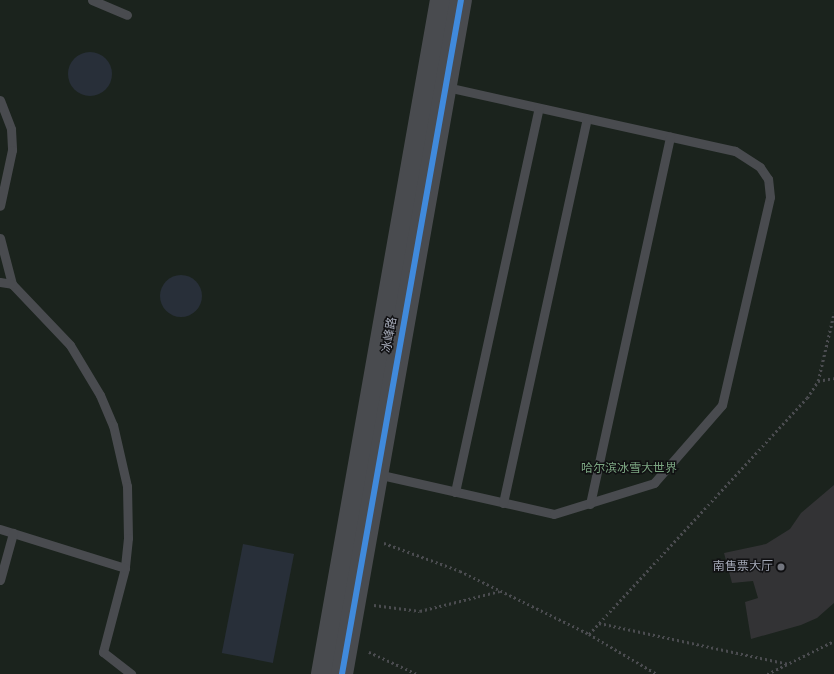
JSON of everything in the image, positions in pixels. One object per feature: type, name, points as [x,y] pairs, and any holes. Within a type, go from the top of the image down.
[{"type":"street","name":"冰峰路","points":[[322,674],[442,0]]},
{"type":"street","name":"冰峰路","points":[[342,674],[376,474],[461,0]]},
{"type":"lane","points":[[92,0],[127,15]]},
{"type":"lane","points":[[376,474],[554,514],[654,483],[722,405],[768,205],[768,179],[751,158],[670,137],[446,87]]},
{"type":"lane","points":[[0,100],[11,129],[12,150],[0,206]]},
{"type":"lane","points":[[455,492],[539,108]]},
{"type":"lane","points":[[503,503],[587,118]]},
{"type":"lane","points":[[590,504],[670,137]]},
{"type":"lane","points":[[0,238],[12,284],[70,345],[100,395],[113,425],[127,486],[125,568],[103,652],[131,674]]},
{"type":"lane","points":[[0,282],[12,284]]},
{"type":"lane","points":[[0,529],[125,568]]},
{"type":"lane","points":[[0,580],[13,533]]},
{"type":"path","points":[[589,634],[807,398],[818,381],[834,313]]},
{"type":"path","points":[[818,381],[834,378]]},
{"type":"path","points":[[383,542],[501,591],[589,634],[657,674]]},
{"type":"path","points":[[370,605],[420,611],[501,591]]},
{"type":"path","points":[[600,623],[788,664]]},
{"type":"path","points":[[767,674],[834,642]]},
{"type":"path","points":[[368,652],[416,674]]},
{"type":"green space","name":"哈尔滨冰雪大世界","points":[[0,0],[834,0],[834,674],[0,674]]},
{"type":"shaded area","points":[[86,52],[94,52],[99,53],[106,58],[111,65],[111,83],[106,90],[99,95],[86,96],[78,93],[71,86],[68,78],[68,70],[71,62],[78,55]]},
{"type":"shaded area","points":[[177,275],[185,275],[193,278],[199,284],[202,296],[199,308],[193,314],[185,317],[177,317],[169,314],[163,308],[160,300],[160,292],[163,284],[169,278]]},
{"type":"shaded area","points":[[243,544],[294,554],[273,663],[222,653]]},
{"type":"building","name":"南售票大厅","points":[[834,485],[834,603],[817,618],[801,625],[751,639],[745,602],[758,598],[753,581],[732,583],[724,553],[766,544],[790,529],[801,513]]},
{"type":"cycle path","points":[[342,674],[461,0]]},
{"type":"place","name":"南售票大厅","points":[[781,567]]}]
